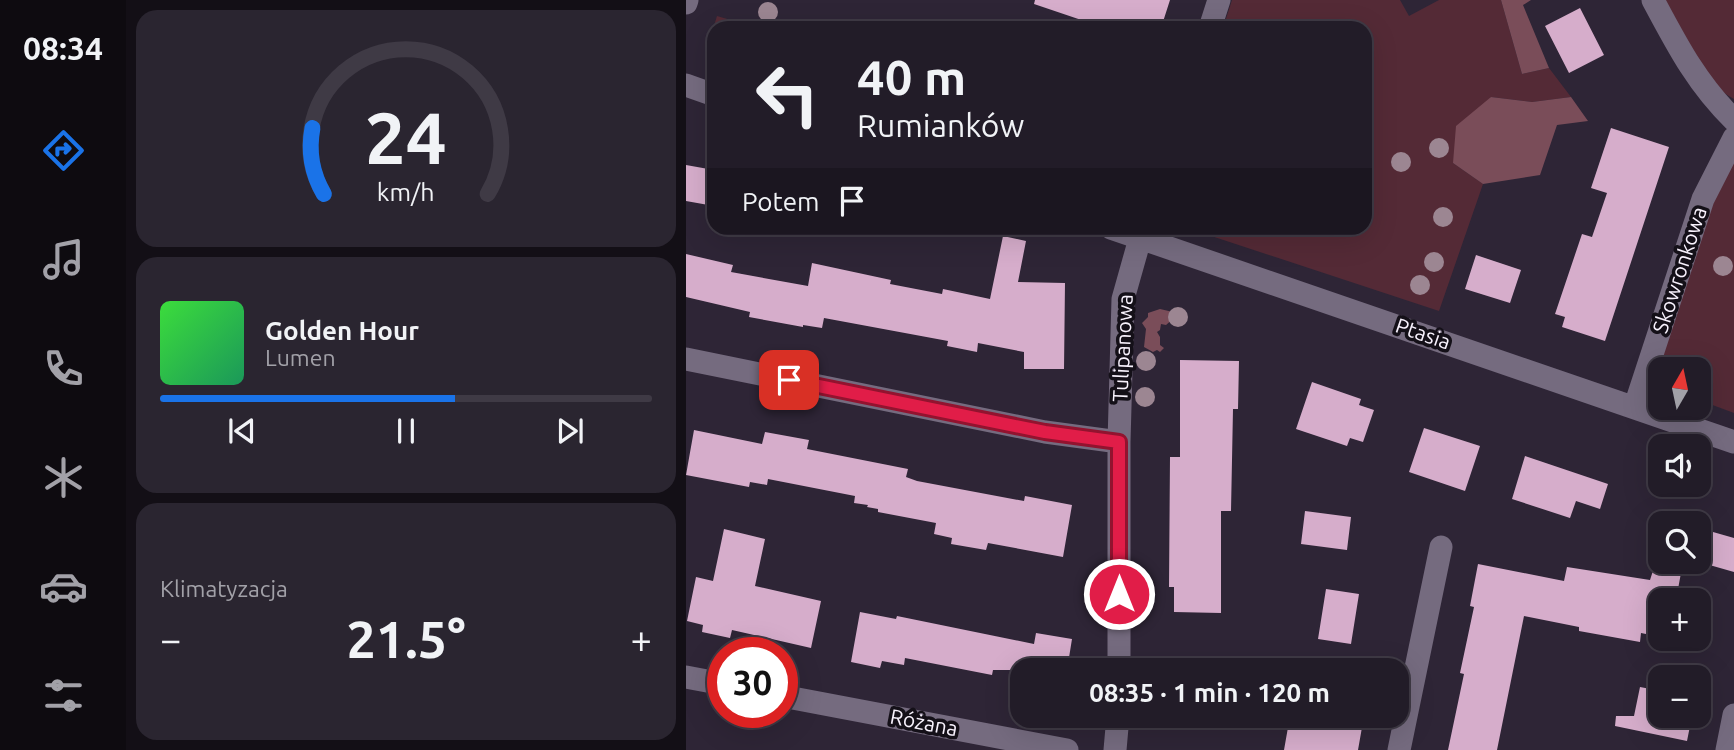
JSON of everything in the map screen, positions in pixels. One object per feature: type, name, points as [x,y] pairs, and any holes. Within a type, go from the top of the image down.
[{"type":"street","points":[[1212,21],[1219,0]]},
{"type":"street","points":[[1653,0],[1689,67],[1734,120]]},
{"type":"street","points":[[686,85],[707,92]]},
{"type":"street","name":"Skowronkowa","points":[[1635,406],[1703,199],[1734,138]]},
{"type":"street","name":"Tulipanowa","points":[[1119,658],[1119,442],[1123,299],[1141,235]]},
{"type":"street","name":"Ptasia","points":[[1150,235],[1734,442]]},
{"type":"street","points":[[686,359],[1045,432],[1119,442]]},
{"type":"street","points":[[1399,750],[1441,547]]},
{"type":"street","points":[[686,677],[707,681]]},
{"type":"street","name":"Różana","points":[[798,699],[1067,750]]},
{"type":"street","points":[[1727,750],[1734,715]]},
{"type":"street","points":[[1115,750],[1117,728]]},
{"type":"shaded area","points":[[1232,0],[1400,0],[1409,16],[1439,0],[1501,0],[1522,74],[1549,68],[1571,97],[1532,102],[1491,97],[1453,163],[1483,184],[1439,311],[1208,235],[1372,235],[1372,21],[1225,21]]},
{"type":"shaded area","points":[[1501,0],[1531,0],[1523,5],[1549,68],[1522,74]]},
{"type":"shaded area","points":[[1663,0],[1734,0],[1734,99],[1710,80],[1700,68]]},
{"type":"shaded area","points":[[717,16],[734,21],[715,21]]},
{"type":"shaded area","points":[[1491,97],[1532,102],[1571,97],[1588,121],[1557,125],[1540,175],[1483,184],[1453,163],[1456,126]]},
{"type":"shaded area","points":[[1734,157],[1734,413],[1712,405],[1712,357],[1662,357],[1716,193]]},
{"type":"shaded area","points":[[1160,309],[1173,312],[1174,318],[1166,325],[1161,324],[1157,332],[1160,345],[1164,348],[1160,352],[1153,352],[1144,347],[1146,329],[1142,323],[1148,313]]},
{"type":"building","points":[[1035,0],[1170,0],[1163,21],[1084,21],[1034,4]]},
{"type":"building","points":[[1580,8],[1604,55],[1569,73],[1545,26]]},
{"type":"building","points":[[1611,128],[1669,147],[1605,341],[1562,327],[1565,317],[1555,314],[1582,234],[1592,237],[1607,193],[1591,188]]},
{"type":"building","points":[[686,165],[707,169],[707,205],[686,201]]},
{"type":"building","points":[[1003,236],[1026,241],[1018,282],[1065,283],[1064,369],[1024,369],[1024,352],[978,343],[977,352],[947,346],[948,341],[824,318],[822,328],[803,327],[749,317],[750,312],[686,297],[686,254],[733,265],[731,272],[808,286],[812,263],[891,280],[890,284],[942,294],[943,289],[990,299]]},
{"type":"building","points":[[1476,255],[1521,270],[1510,303],[1465,289]]},
{"type":"building","points":[[1180,360],[1239,361],[1238,409],[1233,409],[1231,511],[1221,511],[1221,613],[1174,612],[1174,587],[1169,587],[1170,457],[1180,457]]},
{"type":"building","points":[[1312,382],[1361,399],[1359,405],[1374,410],[1363,442],[1350,438],[1347,446],[1296,429]]},
{"type":"building","points":[[1424,428],[1480,446],[1465,491],[1409,472]]},
{"type":"building","points":[[694,430],[762,444],[765,432],[809,440],[807,449],[908,469],[906,477],[917,481],[1024,501],[1025,496],[1072,505],[1063,557],[988,543],[986,550],[951,544],[952,538],[934,534],[936,523],[878,512],[878,509],[867,507],[868,505],[854,503],[855,496],[768,479],[767,485],[750,482],[749,487],[686,475]]},
{"type":"building","points":[[1525,456],[1608,484],[1600,509],[1576,501],[1570,518],[1512,499]]},
{"type":"building","points":[[1305,511],[1351,517],[1347,550],[1301,544]]},
{"type":"building","points":[[724,529],[765,539],[755,586],[821,601],[811,648],[798,645],[798,637],[763,637],[732,630],[730,637],[725,637],[702,632],[703,625],[687,621],[696,577],[713,581]]},
{"type":"building","points":[[1711,531],[1734,538],[1734,572],[1711,565]]},
{"type":"building","points":[[1478,564],[1564,581],[1567,567],[1650,580],[1652,574],[1681,574],[1678,588],[1648,588],[1648,634],[1641,633],[1640,642],[1579,631],[1579,627],[1524,616],[1497,750],[1448,750],[1464,674],[1460,673],[1474,607],[1470,606]]},
{"type":"building","points":[[1326,589],[1359,594],[1351,644],[1318,639]]},
{"type":"building","points":[[860,612],[896,619],[897,616],[1034,644],[1036,633],[1072,639],[1069,658],[1010,658],[1010,670],[993,670],[992,675],[905,658],[904,665],[882,661],[880,668],[851,662]]},
{"type":"building","points":[[1640,687],[1648,689],[1648,728],[1690,728],[1687,741],[1615,726],[1616,716],[1634,716]]},
{"type":"building","points":[[1288,728],[1362,728],[1358,750],[1284,750]]},
{"type":"route","points":[[789,380],[1045,432],[1119,442],[1119,594]]}]
